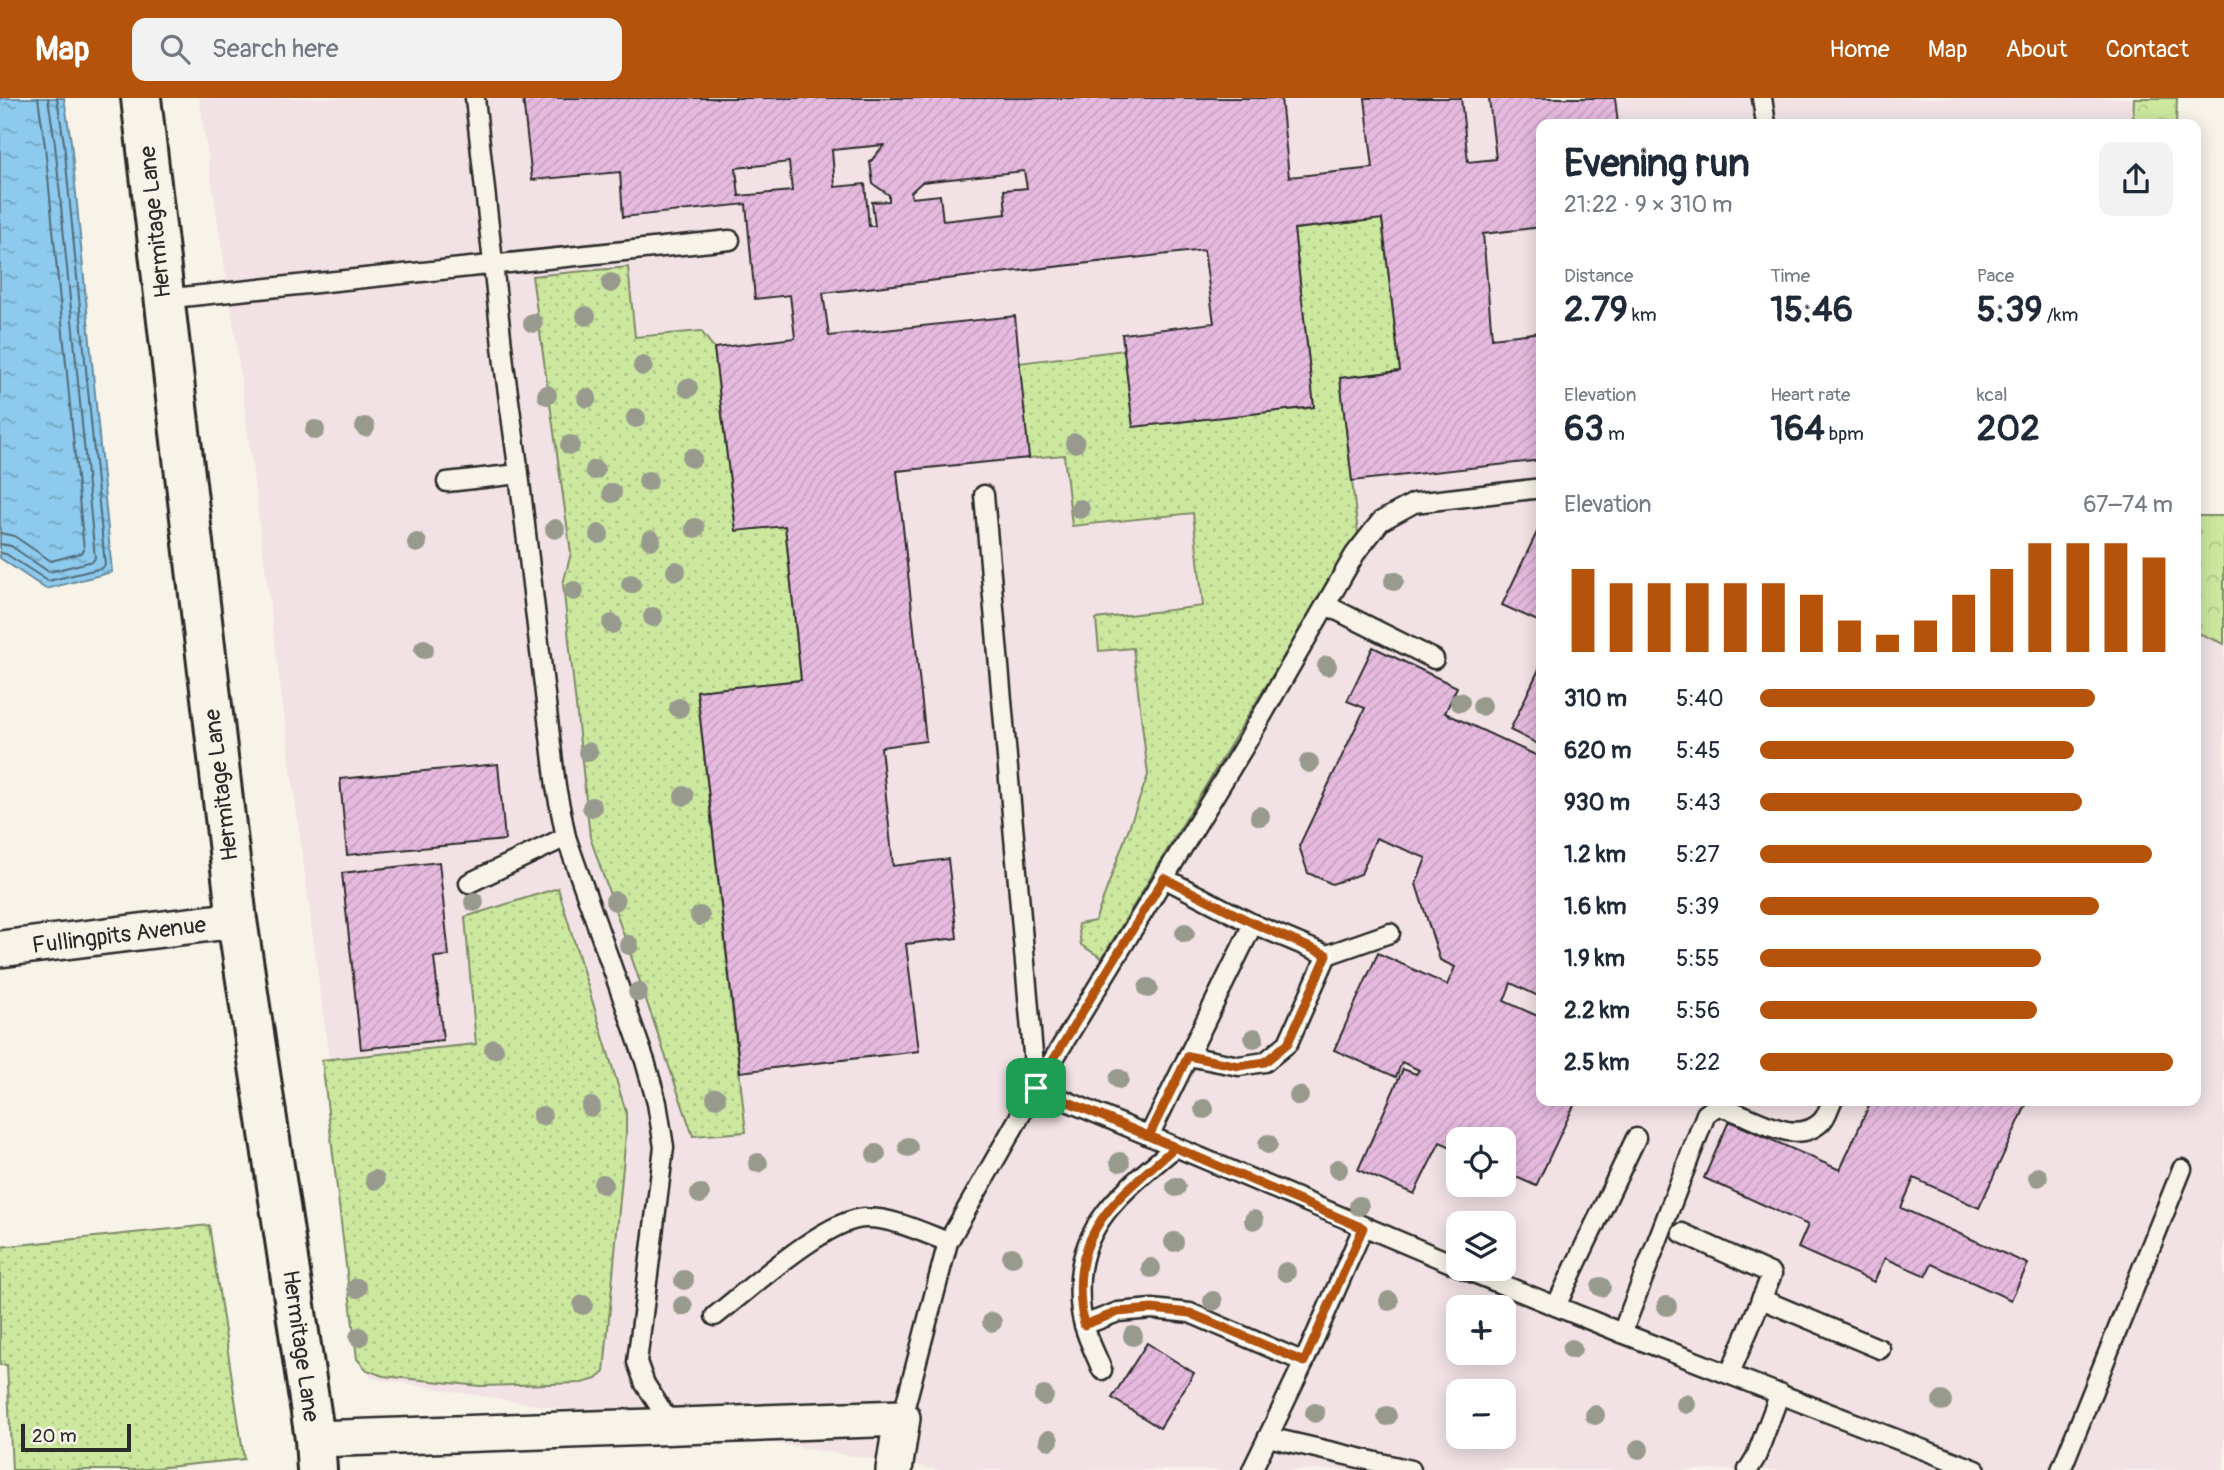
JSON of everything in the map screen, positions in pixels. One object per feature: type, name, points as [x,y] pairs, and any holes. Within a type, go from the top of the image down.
[{"type":"main road","name":"Hermitage Lane","points":[[141,98],[237,920],[316,1455]]},
{"type":"street","name":"Fullingpits Avenue","points":[[0,949],[237,920]]},
{"type":"street","points":[[316,1455],[672,1426],[902,1418],[894,1470]]},
{"type":"lane","points":[[475,98],[555,787],[566,837],[645,1061],[657,1103],[664,1147],[637,1362],[645,1384],[672,1426]]},
{"type":"lane","points":[[1762,98],[1765,119]]},
{"type":"lane","points":[[163,299],[730,240]]},
{"type":"lane","points":[[447,482],[520,474]]},
{"type":"lane","points":[[902,1418],[948,1242],[1036,1088],[1245,745],[1355,554],[1381,521],[1414,503],[1536,489]]},
{"type":"lane","points":[[984,495],[1036,1088]]},
{"type":"lane","points":[[1326,605],[1434,659]]},
{"type":"lane","points":[[469,883],[566,837]]},
{"type":"lane","points":[[1164,878],[1253,923],[1327,955],[1390,933]]},
{"type":"lane","points":[[1149,1136],[1253,923]]},
{"type":"lane","points":[[1188,1056],[1239,1066],[1265,1062],[1288,1043],[1327,955]]},
{"type":"lane","points":[[1036,1088],[1446,1261]]},
{"type":"lane","points":[[1622,1333],[1706,1114],[1717,1106],[1732,1109],[1795,1134],[1810,1129],[1823,1120],[1830,1106]]},
{"type":"lane","points":[[1556,1306],[1636,1138]]},
{"type":"lane","points":[[1102,1370],[1084,1325],[1079,1300],[1081,1265],[1090,1237],[1101,1216],[1175,1147]]},
{"type":"lane","points":[[2061,1470],[2182,1169]]},
{"type":"lane","points":[[715,1316],[825,1231],[846,1220],[863,1217],[879,1219],[948,1242]]},
{"type":"lane","points":[[1252,1470],[1304,1362],[1363,1228]]},
{"type":"lane","points":[[1682,1233],[1772,1274],[1730,1373]]},
{"type":"lane","points":[[1494,1281],[1976,1470]]},
{"type":"lane","points":[[1761,1299],[1880,1349]]},
{"type":"lane","points":[[1084,1325],[1118,1312],[1152,1309],[1190,1313],[1304,1362]]},
{"type":"lane","points":[[1748,1470],[1756,1457],[1780,1393]]},
{"type":"lane","points":[[1268,1437],[1411,1470]]},
{"type":"shaded area","points":[[199,98],[2164,98],[2163,119],[1536,119],[1536,1106],[2201,1106],[2201,634],[2224,644],[2224,1470],[939,1470],[370,1378],[234,327]]},
{"type":"green space","points":[[2134,98],[2177,98],[2176,119],[2133,119]]},
{"type":"green space","points":[[1382,219],[1400,371],[1340,378],[1358,533],[1102,958],[1081,945],[1078,924],[1095,921],[1148,775],[1133,648],[1099,651],[1096,619],[1203,606],[1193,513],[1072,526],[1064,455],[1029,458],[1018,363],[1124,350],[1133,427],[1314,407],[1294,229]]},
{"type":"green space","points":[[628,267],[635,337],[701,331],[714,348],[736,530],[785,526],[801,680],[697,692],[746,1132],[693,1136],[590,837],[563,584],[571,553],[532,276]]},
{"type":"green space","points":[[2201,516],[2224,516],[2224,644],[2201,634]]},
{"type":"green space","points":[[558,888],[626,1112],[604,1372],[596,1379],[582,1383],[480,1386],[383,1376],[367,1370],[357,1359],[322,1060],[476,1044],[465,917]]},
{"type":"green space","points":[[209,1225],[244,1459],[137,1470],[12,1470],[7,1365],[0,1365],[0,1247]]},
{"type":"water","points":[[0,98],[64,98],[71,142],[112,572],[46,589],[0,558]]},
{"type":"building","points":[[523,98],[1281,98],[1289,177],[1373,168],[1365,98],[1461,98],[1468,162],[1496,159],[1489,98],[1615,98],[1617,119],[1536,119],[1536,228],[1483,234],[1492,338],[1536,333],[1536,461],[1352,481],[1340,378],[1400,371],[1382,219],[1294,229],[1314,407],[1133,427],[1122,334],[1214,323],[1204,250],[823,293],[829,336],[1015,316],[1029,458],[897,471],[926,741],[881,747],[893,866],[948,859],[957,938],[906,944],[919,1051],[740,1072],[697,691],[801,680],[785,526],[736,531],[714,348],[795,338],[790,295],[755,299],[746,204],[623,217],[620,172],[532,180]],"holes":[[[884,145],[870,162],[873,184],[889,195],[889,201],[872,202],[875,226],[869,226],[865,184],[835,187],[832,150]],[[789,162],[792,191],[739,196],[736,168]],[[1024,171],[1027,188],[1004,190],[1006,214],[943,221],[940,195],[912,198],[911,192],[922,182]]]},
{"type":"building","points":[[1536,534],[1536,620],[1502,605]]},
{"type":"building","points":[[1373,647],[1457,687],[1445,713],[1536,755],[1536,995],[1511,983],[1504,1001],[1536,1015],[1536,1106],[1574,1106],[1536,1186],[1516,1177],[1516,1127],[1446,1127],[1446,1145],[1440,1142],[1414,1194],[1358,1170],[1403,1069],[1416,1074],[1419,1070],[1402,1062],[1396,1077],[1334,1050],[1378,953],[1447,985],[1455,967],[1440,960],[1416,884],[1426,858],[1376,838],[1361,874],[1332,884],[1308,873],[1299,846],[1365,708],[1347,701]]},
{"type":"building","points":[[1536,676],[1536,743],[1510,730]]},
{"type":"building","points":[[498,764],[505,840],[347,855],[340,779]]},
{"type":"building","points":[[439,862],[449,956],[434,957],[443,1040],[361,1049],[342,873]]},
{"type":"building","points":[[1869,1106],[2026,1106],[1979,1208],[1914,1178],[1901,1208],[2028,1264],[2011,1300],[1932,1264],[1926,1276],[1885,1258],[1874,1282],[1798,1248],[1808,1225],[1704,1178],[1729,1121],[1840,1170]]},
{"type":"building","points":[[1147,1343],[1194,1373],[1160,1428],[1112,1398]]},
{"type":"route","points":[[1036,1088],[1164,878],[1253,923],[1327,955],[1288,1043],[1265,1062],[1239,1066],[1188,1056],[1149,1136],[1175,1147],[1101,1216],[1090,1237],[1081,1265],[1079,1300],[1084,1325],[1118,1312],[1152,1309],[1190,1313],[1304,1362],[1363,1228],[1175,1147],[1036,1088]]}]
